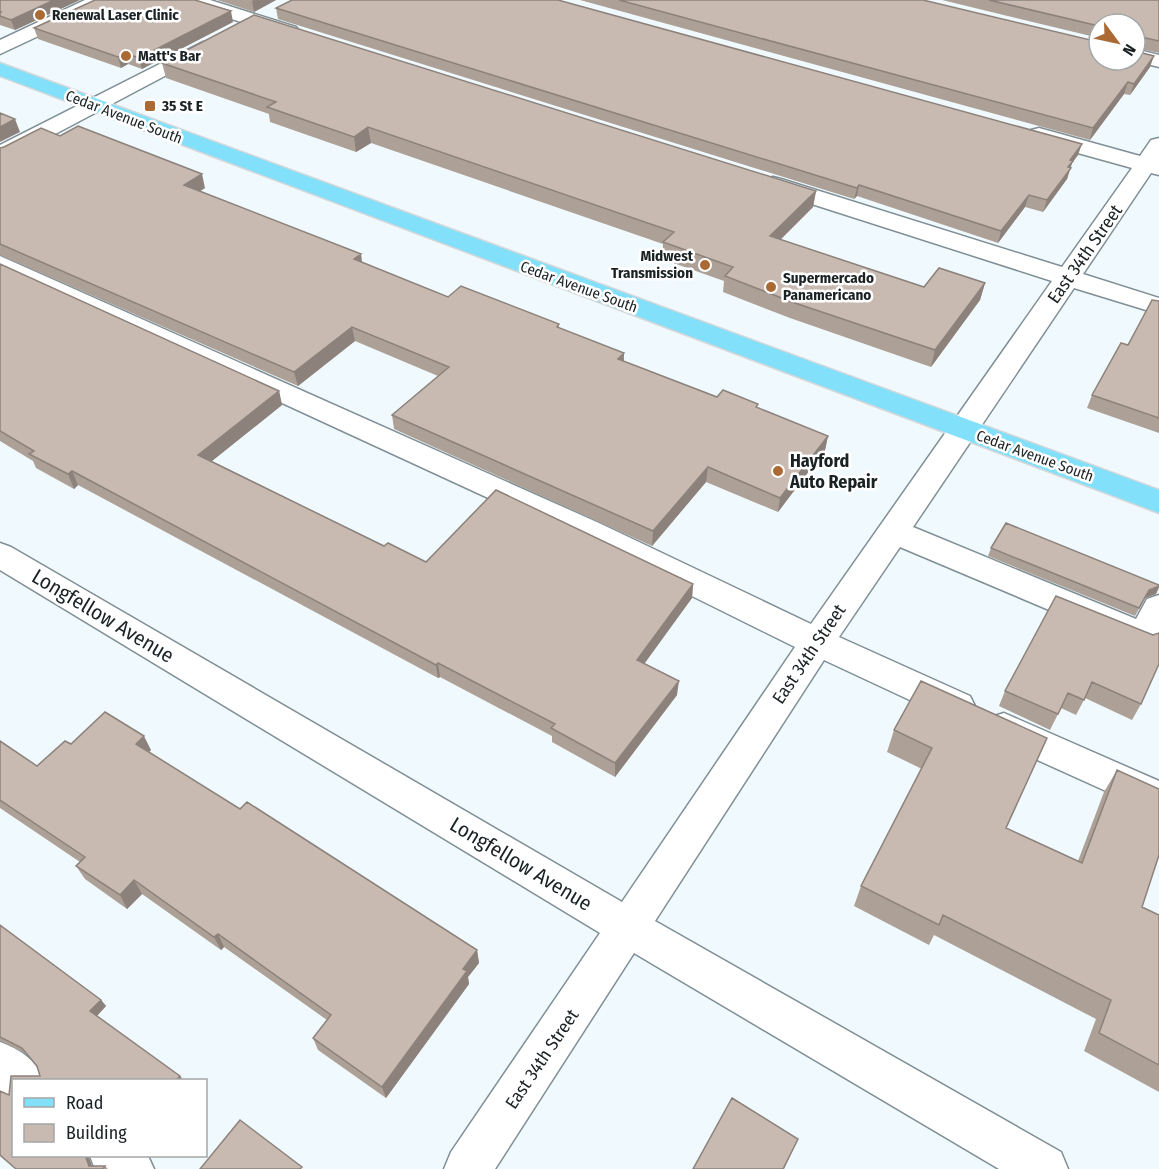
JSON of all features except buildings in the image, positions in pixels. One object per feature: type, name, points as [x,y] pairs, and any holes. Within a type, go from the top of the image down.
[{"type":"main road","name":"Cedar Avenue South","points":[[0,69],[1159,502]]},
{"type":"street","points":[[0,48],[100,0]]},
{"type":"street","points":[[191,0],[315,39]]},
{"type":"street","points":[[0,154],[275,10]]},
{"type":"street","points":[[1021,129],[1155,159]]},
{"type":"street","name":"East 34th Street","points":[[468,1169],[892,531],[1068,278],[1155,159]]},
{"type":"street","points":[[747,176],[1159,306]]},
{"type":"street","points":[[0,264],[588,531],[817,642],[1159,799]]},
{"type":"street","points":[[892,531],[1144,636],[1159,608]]},
{"type":"street","name":"Longfellow Avenue","points":[[0,555],[629,928],[1044,1169]]},
{"type":"street","points":[[0,1064],[20,1079]]},
{"type":"street","points":[[115,1157],[130,1169]]},
{"type":"place","name":"Renewal Laser Clinic","points":[[40,15]]},
{"type":"place","name":"Matt's Bar","points":[[126,56]]},
{"type":"place","name":"35 St E","points":[[150,106]]},
{"type":"place","name":"Midwest Transmission","points":[[705,265]]},
{"type":"place","name":"Supermercado Panamericano","points":[[771,287]]},
{"type":"place","name":"Hayford Auto Repair","points":[[778,471]]}]
